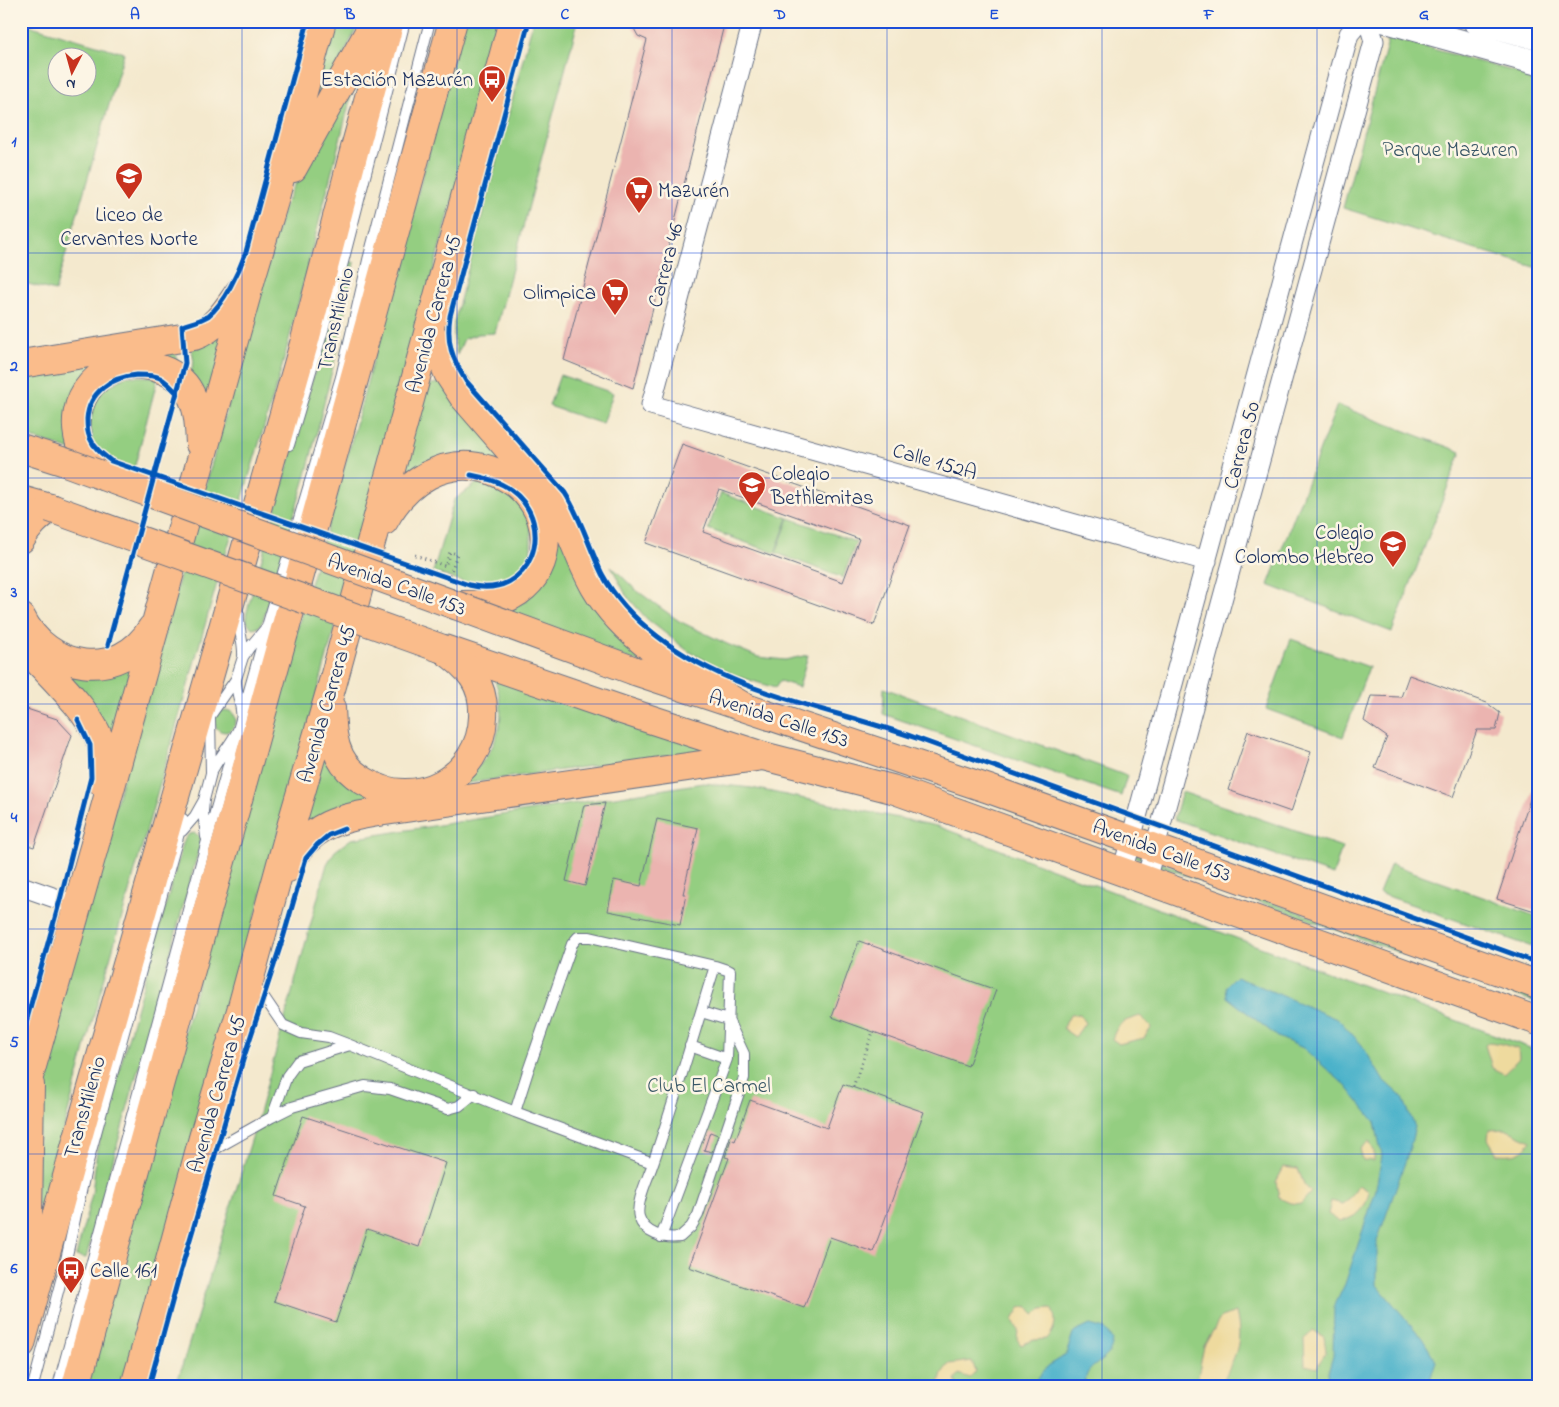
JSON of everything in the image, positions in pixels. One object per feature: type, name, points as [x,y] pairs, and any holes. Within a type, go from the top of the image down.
[{"type":"main road","points":[[21,1105],[26,1069],[78,906],[155,622],[274,202],[322,21]]},
{"type":"main road","points":[[274,202],[375,21]]},
{"type":"main road","points":[[23,1339],[135,935],[305,340],[390,21]]},
{"type":"main road","points":[[76,1386],[453,21]]},
{"type":"main road","points":[[505,51],[506,21]]},
{"type":"main road","name":"Avenida Carrera 45","points":[[135,1386],[198,1153],[334,682],[513,21]]},
{"type":"main road","points":[[21,364],[204,333],[217,322],[252,275]]},
{"type":"main road","points":[[429,328],[448,373],[463,396],[554,501],[565,519],[582,563],[610,608],[640,638],[661,655],[744,707]]},
{"type":"main road","points":[[102,476],[88,460],[79,438],[80,403],[89,386],[104,373],[123,365],[141,364],[160,368],[173,374],[190,391],[199,420],[200,463]]},
{"type":"main road","name":"Avenida Calle 153","points":[[21,448],[456,592],[634,676],[744,707],[989,789],[1538,985]]},
{"type":"main road","name":"Avenida Calle 153","points":[[21,463],[840,747],[892,789]]},
{"type":"main road","points":[[368,554],[391,508],[401,495],[419,479],[440,470],[457,466],[470,466],[502,474],[525,491],[539,513],[545,544],[543,560],[525,587],[510,597],[494,602],[456,592]]},
{"type":"main road","name":"Avenida Calle 153","points":[[21,500],[50,508],[443,649],[622,710],[763,756],[892,789],[1538,1021]]},
{"type":"main road","points":[[21,539],[29,525],[50,508]]},
{"type":"main road","points":[[21,617],[26,628],[43,646],[56,655],[70,661],[86,664],[102,663],[119,658],[134,649],[146,637],[155,622]]},
{"type":"main road","points":[[21,644],[83,710],[101,743],[105,762],[100,826]]},
{"type":"main road","points":[[334,682],[331,706],[332,730],[337,749],[346,766],[358,778],[372,786],[387,791],[403,794],[435,788],[450,780],[472,757],[479,742],[484,710],[481,694],[472,674],[443,649]]},
{"type":"main road","points":[[269,908],[291,860],[306,839],[323,827],[342,819],[395,809],[763,756]]},
{"type":"main road","points":[[23,1339],[28,1250],[26,1069]]},
{"type":"street","name":"Carrera 46","points":[[651,405],[753,21]]},
{"type":"street","name":"Carrera 50","points":[[1134,876],[1143,844],[1207,561],[1349,34],[1360,21]]},
{"type":"street","name":"Carrera 50","points":[[1134,876],[1374,41],[1368,21]]},
{"type":"street","points":[[1386,21],[1538,63]]},
{"type":"street","points":[[1476,21],[1538,38]]},
{"type":"street","name":"Calle 152A","points":[[651,405],[1207,561]]},
{"type":"street","points":[[21,886],[78,906]]},
{"type":"lane","name":"TransMilenio","points":[[286,456],[342,266],[405,21]]},
{"type":"lane","name":"TransMilenio","points":[[58,1386],[205,848],[268,624],[341,377],[368,260],[430,21]]},
{"type":"lane","points":[[258,549],[272,502]]},
{"type":"lane","points":[[248,586],[253,568]]},
{"type":"lane","name":"TransMilenio","points":[[205,848],[206,834],[203,812],[211,773],[210,716],[236,679],[243,657],[239,625],[241,610],[231,642]]},
{"type":"lane","name":"TransMilenio","points":[[243,657],[268,624]]},
{"type":"lane","name":"TransMilenio","points":[[211,773],[241,722],[236,679]]},
{"type":"lane","name":"TransMilenio","points":[[200,754],[218,688]]},
{"type":"lane","name":"TransMilenio","points":[[177,840],[183,828],[194,816],[204,800]]},
{"type":"lane","name":"TransMilenio","points":[[33,1386],[64,1269],[86,1169],[185,812]]},
{"type":"lane","points":[[515,1112],[561,974],[572,944],[578,937],[590,937],[730,971],[727,1059],[661,1237]]},
{"type":"lane","points":[[701,1012],[728,1020],[744,1054],[744,1078],[698,1215],[691,1227],[680,1237],[661,1237],[652,1232],[639,1217],[638,1206],[715,966]]},
{"type":"lane","points":[[249,980],[264,997],[283,1025],[301,1033],[329,1037],[350,1044],[515,1112],[653,1163]]},
{"type":"lane","points":[[272,1117],[287,1076],[298,1061],[350,1044]]},
{"type":"lane","points":[[690,1046],[727,1059]]},
{"type":"lane","points":[[198,1153],[217,1148],[292,1107],[365,1086],[390,1089],[448,1109],[459,1106],[474,1094]]},
{"type":"path","points":[[415,555],[446,566],[450,552],[456,554],[449,578],[456,592]]},
{"type":"path","points":[[441,575],[449,578]]},
{"type":"path","points":[[853,1087],[873,1032]]},
{"type":"green space","points":[[332,21],[360,21],[300,145]]},
{"type":"green space","points":[[464,21],[502,21],[126,1386],[85,1386],[309,587],[334,506]]},
{"type":"green space","points":[[533,21],[578,21],[495,333],[478,334],[464,339],[457,355],[454,323]]},
{"type":"green space","points":[[21,23],[124,53],[55,291],[21,282]]},
{"type":"green space","name":"Parque Mazuren","points":[[1389,37],[1538,78],[1538,268],[1343,208]]},
{"type":"green space","points":[[356,77],[282,367],[217,583],[92,1022],[43,1207],[36,1204],[41,1070],[284,207],[317,141]]},
{"type":"green space","points":[[346,260],[355,263],[335,359],[308,468],[263,620],[259,627],[252,628],[247,622],[246,615]]},
{"type":"green space","points":[[231,320],[206,403],[188,379],[194,362],[191,345]]},
{"type":"green space","points":[[174,346],[179,369],[105,361],[72,450],[21,435],[21,374]]},
{"type":"green space","points":[[560,375],[613,393],[603,424],[549,406]]},
{"type":"green space","points":[[127,376],[158,377],[134,469],[100,452],[90,437],[88,428],[88,413],[95,394]]},
{"type":"green space","points":[[443,382],[526,476],[397,480],[423,386]]},
{"type":"green space","points":[[1337,405],[1461,452],[1392,632],[1268,585]]},
{"type":"green space","points":[[484,478],[499,483],[531,516],[531,556],[516,579],[498,587],[482,588],[433,572],[454,500]]},
{"type":"green space","points":[[721,493],[788,518],[775,553],[708,529]]},
{"type":"green space","points":[[550,513],[661,670],[498,612],[526,601]]},
{"type":"green space","points":[[789,518],[856,542],[843,578],[776,553]]},
{"type":"green space","points":[[611,566],[636,590],[679,621],[727,644],[758,657],[785,660],[808,655],[799,687],[780,681],[775,688],[734,675],[688,651],[647,619],[626,595]]},
{"type":"green space","points":[[1291,639],[1369,667],[1343,737],[1266,709]]},
{"type":"green space","points":[[135,658],[111,744],[51,664],[77,675],[97,678],[120,668]]},
{"type":"green space","points":[[494,678],[714,749],[461,784],[483,761],[497,737],[501,709]]},
{"type":"green space","points":[[884,688],[1127,776],[1121,796],[883,714]]},
{"type":"green space","points":[[221,710],[229,710],[236,717],[236,725],[229,732],[221,732],[214,725],[214,717]]},
{"type":"green space","points":[[326,744],[383,796],[303,830]]},
{"type":"green space","name":"Club El Carmel","points":[[703,783],[752,788],[937,826],[1538,1051],[1538,1386],[176,1386],[255,1128],[327,864],[335,851],[351,839]]},
{"type":"green space","points":[[1182,792],[1342,847],[1333,875],[1174,819]]},
{"type":"green space","points":[[195,833],[200,837],[200,845],[86,1258],[76,1256],[92,1194],[97,1149],[184,840],[189,834]]},
{"type":"green space","points":[[1131,852],[1538,998],[1538,1003],[1130,855]]},
{"type":"green space","points":[[1391,864],[1538,917],[1538,949],[1379,893]]},
{"type":"sand","points":[[1079,1014],[1085,1023],[1075,1037],[1063,1029],[1070,1015]]},
{"type":"sand","points":[[1140,1016],[1152,1027],[1144,1038],[1119,1044],[1112,1039],[1119,1025]]},
{"type":"sand","points":[[1489,1042],[1518,1049],[1519,1058],[1504,1074],[1492,1068],[1485,1045]]},
{"type":"sand","points":[[1505,1129],[1531,1141],[1520,1152],[1497,1154],[1488,1139],[1489,1130]]},
{"type":"sand","points":[[1369,1141],[1374,1151],[1374,1161],[1363,1160],[1360,1149]]},
{"type":"sand","points":[[1284,1167],[1298,1169],[1304,1184],[1311,1192],[1301,1204],[1290,1203],[1279,1198],[1276,1182]]},
{"type":"sand","points":[[1358,1185],[1369,1191],[1363,1208],[1360,1211],[1340,1222],[1328,1214],[1331,1201],[1342,1204],[1351,1197]]},
{"type":"sand","points":[[1028,1306],[1034,1315],[1042,1309],[1051,1308],[1055,1324],[1047,1339],[1034,1340],[1021,1345],[1017,1339],[1018,1330],[1013,1320],[1020,1308]]},
{"type":"sand","points":[[1236,1312],[1239,1334],[1238,1342],[1234,1358],[1221,1386],[1196,1386],[1204,1346],[1221,1317]]},
{"type":"sand","points":[[1313,1330],[1324,1337],[1326,1351],[1317,1368],[1305,1365],[1304,1340]]},
{"type":"sand","points":[[972,1361],[976,1372],[970,1378],[959,1374],[955,1380],[958,1386],[941,1386],[939,1383],[942,1373],[949,1364]]},
{"type":"water","points":[[1236,976],[1339,1020],[1362,1045],[1383,1080],[1403,1098],[1415,1127],[1409,1151],[1377,1241],[1377,1285],[1422,1338],[1436,1361],[1428,1386],[1330,1386],[1328,1373],[1333,1356],[1334,1307],[1345,1284],[1375,1193],[1382,1156],[1375,1122],[1346,1086],[1303,1048],[1278,1037],[1227,997],[1226,986]]},
{"type":"water","points":[[1090,1325],[1105,1329],[1113,1341],[1109,1353],[1089,1371],[1085,1380],[1086,1386],[1031,1386],[1048,1366],[1066,1355],[1073,1333]]},
{"type":"building","name":"Mazurén","points":[[630,21],[725,21],[633,388],[564,360],[647,40],[638,36]]},
{"type":"building","points":[[682,444],[910,525],[874,625],[646,543]],"holes":[[[719,489],[859,539],[843,582],[703,532]]]},
{"type":"building","points":[[1409,675],[1487,703],[1500,713],[1496,730],[1477,730],[1453,797],[1375,768],[1387,737],[1364,721],[1371,696],[1401,697]]},
{"type":"building","points":[[21,707],[57,719],[72,735],[34,847],[21,843]]},
{"type":"building","points":[[1248,731],[1311,752],[1291,812],[1228,790]]},
{"type":"building","points":[[1535,784],[1538,785],[1538,912],[1497,899]]},
{"type":"building","points":[[605,803],[585,886],[566,881],[584,805]]},
{"type":"building","points":[[657,819],[698,828],[683,894],[686,894],[680,925],[608,911],[614,880],[641,886]]},
{"type":"building","points":[[859,941],[996,990],[968,1066],[832,1017]]},
{"type":"building","points":[[843,1084],[924,1112],[873,1252],[830,1237],[804,1308],[689,1267],[729,1158],[725,1157],[731,1139],[735,1141],[750,1100],[827,1128]]},
{"type":"building","points":[[303,1116],[446,1163],[419,1247],[367,1229],[336,1322],[274,1301],[305,1206],[276,1196]]},
{"type":"building","points":[[710,1132],[718,1135],[712,1152],[704,1150]]},
{"type":"cycle path","points":[[108,645],[185,363],[182,326],[205,318],[214,311],[230,287],[243,260],[308,21]]},
{"type":"cycle path","points":[[529,21],[450,316],[449,334],[451,350],[466,381],[565,493],[576,512],[607,583],[626,608],[641,623],[686,656],[749,686],[782,698],[916,738],[1538,963]]},
{"type":"cycle path","points":[[177,393],[163,380],[152,376],[127,376],[110,383],[97,394],[89,409],[87,429],[92,442],[111,461],[469,585],[491,587],[509,582],[522,571],[531,556],[535,539],[533,521],[525,504],[511,490],[497,482],[471,475]]},
{"type":"cycle path","points":[[21,1040],[60,900],[91,777],[90,745],[78,720]]},
{"type":"cycle path","points":[[149,1386],[178,1280],[243,1060],[283,938],[306,858],[329,835],[344,829]]},
{"type":"place","name":"Estación Mazurén","points":[[492,103]]},
{"type":"place","name":"Liceo de Cervantes Norte","points":[[129,200]]},
{"type":"place","name":"Mazurén","points":[[639,214]]},
{"type":"place","name":"Olimpica","points":[[615,316]]},
{"type":"place","name":"Colegio Bethlemitas","points":[[752,509]]},
{"type":"place","name":"Colegio Colombo Hebreo","points":[[1393,568]]},
{"type":"place","name":"Calle 161","points":[[71,1294]]}]
